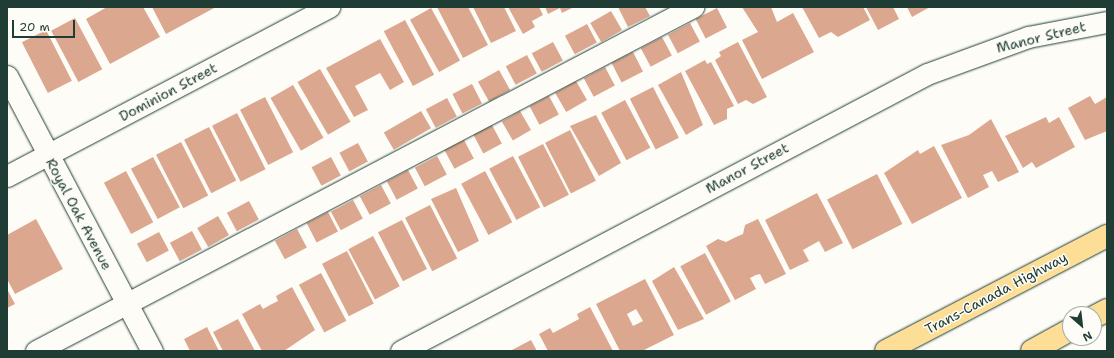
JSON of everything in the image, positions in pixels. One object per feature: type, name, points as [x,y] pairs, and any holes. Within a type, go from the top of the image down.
[{"type":"highway","name":"Trans-Canada Highway","points":[[886,351],[1107,236]]},
{"type":"highway","points":[[1032,351],[1062,334]]},
{"type":"street","name":"Dominion Street","points":[[7,176],[329,7]]},
{"type":"street","points":[[36,351],[693,7]]},
{"type":"street","name":"Manor Street","points":[[401,351],[927,74],[1028,37],[1107,22]]},
{"type":"street","name":"Royal Oak Avenue","points":[[7,76],[152,351]]},
{"type":"building","points":[[107,7],[143,7],[160,37],[110,64],[86,19]]},
{"type":"building","points":[[152,7],[216,7],[166,34]]},
{"type":"building","points":[[437,7],[468,7],[488,45],[463,58]]},
{"type":"building","points":[[473,7],[504,7],[516,31],[491,43]]},
{"type":"building","points":[[508,7],[539,7],[543,15],[532,21],[535,27],[523,34]]},
{"type":"building","points":[[545,7],[574,7],[562,13],[560,8],[548,14]]},
{"type":"building","points":[[618,7],[645,7],[650,16],[628,27]]},
{"type":"building","points":[[742,7],[771,7],[777,22],[793,13],[814,52],[762,79],[742,40],[758,32]]},
{"type":"building","points":[[802,7],[863,7],[870,20],[838,37],[831,32],[819,38]]},
{"type":"building","points":[[866,7],[893,7],[899,19],[878,30]]},
{"type":"building","points":[[907,7],[930,7],[912,17]]},
{"type":"building","points":[[431,8],[460,60],[439,72],[410,20]]},
{"type":"building","points":[[717,8],[727,28],[706,38],[696,19]]},
{"type":"building","points":[[611,11],[622,30],[601,42],[590,23]]},
{"type":"building","points":[[75,18],[102,69],[78,82],[51,31]]},
{"type":"building","points":[[405,20],[434,75],[413,86],[384,31]]},
{"type":"building","points":[[690,23],[700,42],[678,53],[668,35]]},
{"type":"building","points":[[587,24],[597,43],[575,54],[565,36]]},
{"type":"building","points":[[46,30],[72,81],[48,93],[22,42]]},
{"type":"building","points":[[662,37],[672,56],[651,67],[641,48]]},
{"type":"building","points":[[380,39],[404,82],[390,90],[380,73],[355,86],[368,110],[354,117],[326,68]]},
{"type":"building","points":[[553,42],[563,61],[542,72],[532,53]]},
{"type":"building","points":[[738,42],[767,97],[753,104],[746,100],[738,104],[715,60],[721,56],[719,52]]},
{"type":"building","points":[[633,52],[643,72],[622,82],[612,63]]},
{"type":"building","points":[[527,55],[537,74],[516,85],[506,66]]},
{"type":"building","points":[[705,60],[707,64],[711,62],[734,106],[727,109],[727,119],[714,125],[685,71]]},
{"type":"building","points":[[605,67],[615,86],[594,97],[584,78]]},
{"type":"building","points":[[320,69],[350,122],[328,135],[297,82]]},
{"type":"building","points":[[499,70],[510,90],[489,102],[478,82]]},
{"type":"building","points":[[681,72],[703,125],[686,135],[658,85]]},
{"type":"building","points":[[576,81],[587,100],[566,112],[555,93]]},
{"type":"building","points":[[472,84],[482,104],[462,114],[452,94]]},
{"type":"building","points":[[293,85],[324,138],[301,151],[270,98]]},
{"type":"building","points":[[653,87],[679,138],[656,150],[630,99]]},
{"type":"building","points":[[549,96],[559,115],[539,125],[530,106]]},
{"type":"building","points":[[1090,96],[1095,104],[1107,97],[1107,131],[1085,140],[1068,108]]},
{"type":"building","points":[[265,97],[293,152],[268,165],[240,110]]},
{"type":"building","points":[[447,98],[457,117],[436,128],[426,109]]},
{"type":"building","points":[[625,100],[650,148],[627,160],[601,113]]},
{"type":"building","points":[[421,111],[431,128],[394,150],[384,132]]},
{"type":"building","points":[[520,111],[531,130],[513,141],[502,122]]},
{"type":"building","points":[[237,113],[266,169],[241,182],[212,126]]},
{"type":"building","points":[[596,115],[621,163],[599,176],[570,126]]},
{"type":"building","points":[[1046,117],[1049,123],[1059,117],[1075,147],[1036,168],[1032,162],[1023,168],[1005,136]]},
{"type":"building","points":[[991,119],[1019,172],[998,182],[992,171],[983,175],[989,187],[968,198],[941,145],[969,135]]},
{"type":"building","points":[[492,125],[502,144],[483,153],[473,135]]},
{"type":"building","points":[[209,127],[236,180],[211,193],[184,140]]},
{"type":"building","points":[[570,130],[596,181],[571,193],[545,143]]},
{"type":"building","points":[[464,140],[474,159],[454,169],[445,150]]},
{"type":"building","points":[[181,142],[208,195],[183,208],[156,155]]},
{"type":"building","points":[[358,143],[368,162],[349,171],[339,153]]},
{"type":"building","points":[[543,144],[569,195],[544,207],[518,157]]},
{"type":"building","points":[[934,146],[962,198],[912,224],[884,173],[918,150],[920,154]]},
{"type":"building","points":[[437,156],[447,175],[425,186],[415,168]]},
{"type":"building","points":[[513,156],[540,207],[516,220],[489,169]]},
{"type":"building","points":[[153,157],[180,207],[158,219],[131,169]]},
{"type":"building","points":[[331,157],[341,176],[321,186],[312,167]]},
{"type":"building","points":[[408,170],[418,189],[397,200],[387,181]]},
{"type":"building","points":[[126,171],[153,222],[131,234],[104,183]]},
{"type":"building","points":[[485,171],[512,222],[488,235],[461,184]]},
{"type":"building","points":[[877,174],[902,224],[853,249],[827,199]]},
{"type":"building","points":[[381,185],[391,204],[370,215],[360,196]]},
{"type":"building","points":[[456,188],[479,241],[458,252],[431,199]]},
{"type":"building","points":[[817,193],[843,243],[825,252],[819,241],[803,250],[809,261],[790,270],[765,220]]},
{"type":"building","points":[[353,200],[363,219],[341,230],[331,212]]},
{"type":"building","points":[[249,201],[259,220],[237,231],[227,213]]},
{"type":"building","points":[[430,205],[457,258],[432,271],[405,218]]},
{"type":"building","points":[[328,212],[338,232],[317,242],[307,223]]},
{"type":"building","points":[[218,216],[229,235],[208,247],[197,228]]},
{"type":"building","points":[[36,219],[63,269],[15,294],[7,279],[7,235]]},
{"type":"building","points":[[758,219],[786,274],[765,284],[760,274],[750,278],[756,289],[735,300],[706,246],[718,239],[726,242],[743,234],[745,225]]},
{"type":"building","points":[[402,220],[427,269],[403,281],[378,232]]},
{"type":"building","points":[[297,229],[307,248],[285,259],[275,241]]},
{"type":"building","points":[[192,231],[202,250],[180,261],[170,243]]},
{"type":"building","points":[[159,232],[169,251],[147,262],[137,244]]},
{"type":"building","points":[[373,236],[400,286],[375,299],[348,249]]},
{"type":"building","points":[[347,251],[374,304],[349,316],[322,264]]},
{"type":"building","points":[[705,253],[731,302],[706,315],[680,266]]},
{"type":"building","points":[[674,267],[704,319],[678,330],[652,281]]},
{"type":"building","points":[[321,273],[346,321],[324,332],[299,285]]},
{"type":"building","points":[[645,279],[674,335],[642,351],[620,351],[596,304]],"holes":[[[636,309],[643,321],[633,326],[627,314]]]},
{"type":"building","points":[[292,287],[315,330],[284,351],[262,351],[242,314],[260,304],[263,309],[278,301],[276,296]]},
{"type":"building","points":[[7,289],[15,304],[7,308]]},
{"type":"building","points":[[590,307],[613,351],[548,351],[539,334],[550,328],[553,333],[579,319],[577,314]]},
{"type":"building","points":[[238,319],[255,351],[223,351],[213,332]]},
{"type":"building","points":[[207,327],[219,351],[190,351],[184,339]]},
{"type":"building","points":[[531,340],[537,351],[510,351]]}]
